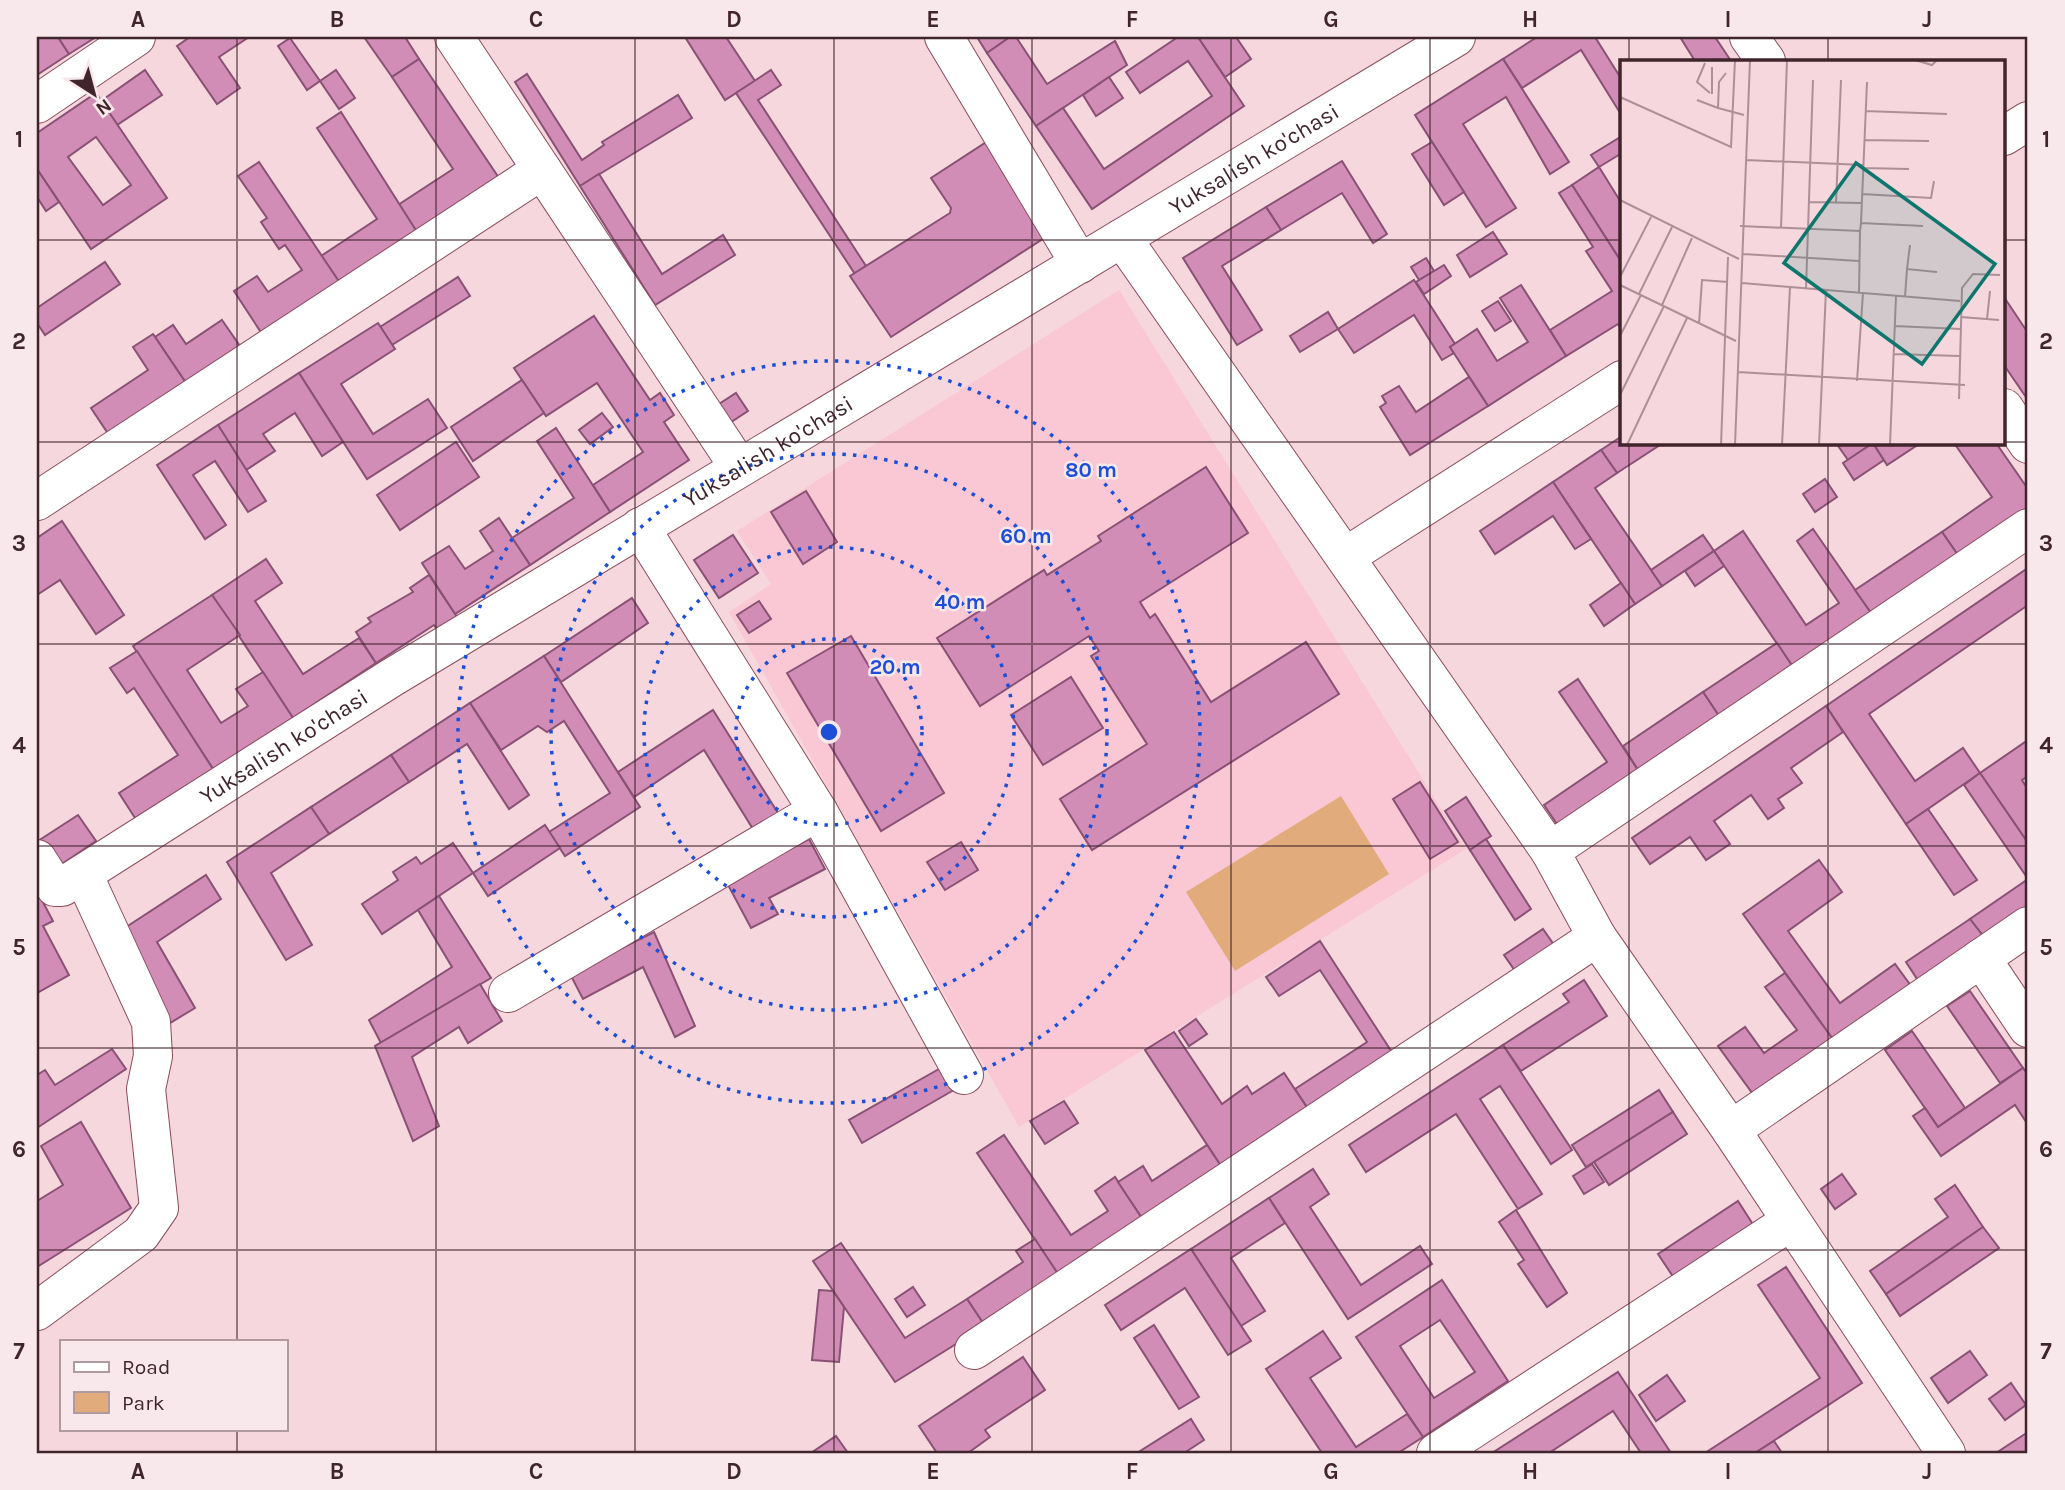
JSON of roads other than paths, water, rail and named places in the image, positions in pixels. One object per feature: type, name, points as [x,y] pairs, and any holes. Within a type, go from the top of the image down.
[{"type":"street","points":[[37,104],[136,37]]},
{"type":"street","points":[[454,37],[739,467]]},
{"type":"street","points":[[944,37],[1080,264]]},
{"type":"street","name":"Yuksalish ko'chasi","points":[[37,859],[57,888],[83,874],[391,678],[1456,37]]},
{"type":"street","points":[[1749,37],[1765,60]]},
{"type":"street","points":[[2006,135],[2028,121]]},
{"type":"street","points":[[37,500],[542,170]]},
{"type":"street","points":[[1122,238],[1550,851],[1597,937],[1731,1130],[1946,1453]]},
{"type":"street","points":[[1345,557],[1620,381]]},
{"type":"street","points":[[2006,411],[2028,444]]},
{"type":"street","points":[[640,527],[818,811],[964,1075]]},
{"type":"street","points":[[1550,851],[2028,528]]},
{"type":"street","points":[[508,993],[818,811]]},
{"type":"street","points":[[37,1311],[141,1234],[159,1208],[146,1089],[153,1056],[151,1022],[83,874]]},
{"type":"street","points":[[1731,1130],[2028,926]]},
{"type":"street","points":[[974,1350],[1597,937]]},
{"type":"street","points":[[1981,958],[2028,1028]]},
{"type":"street","points":[[1436,1453],[1791,1221]]}]
